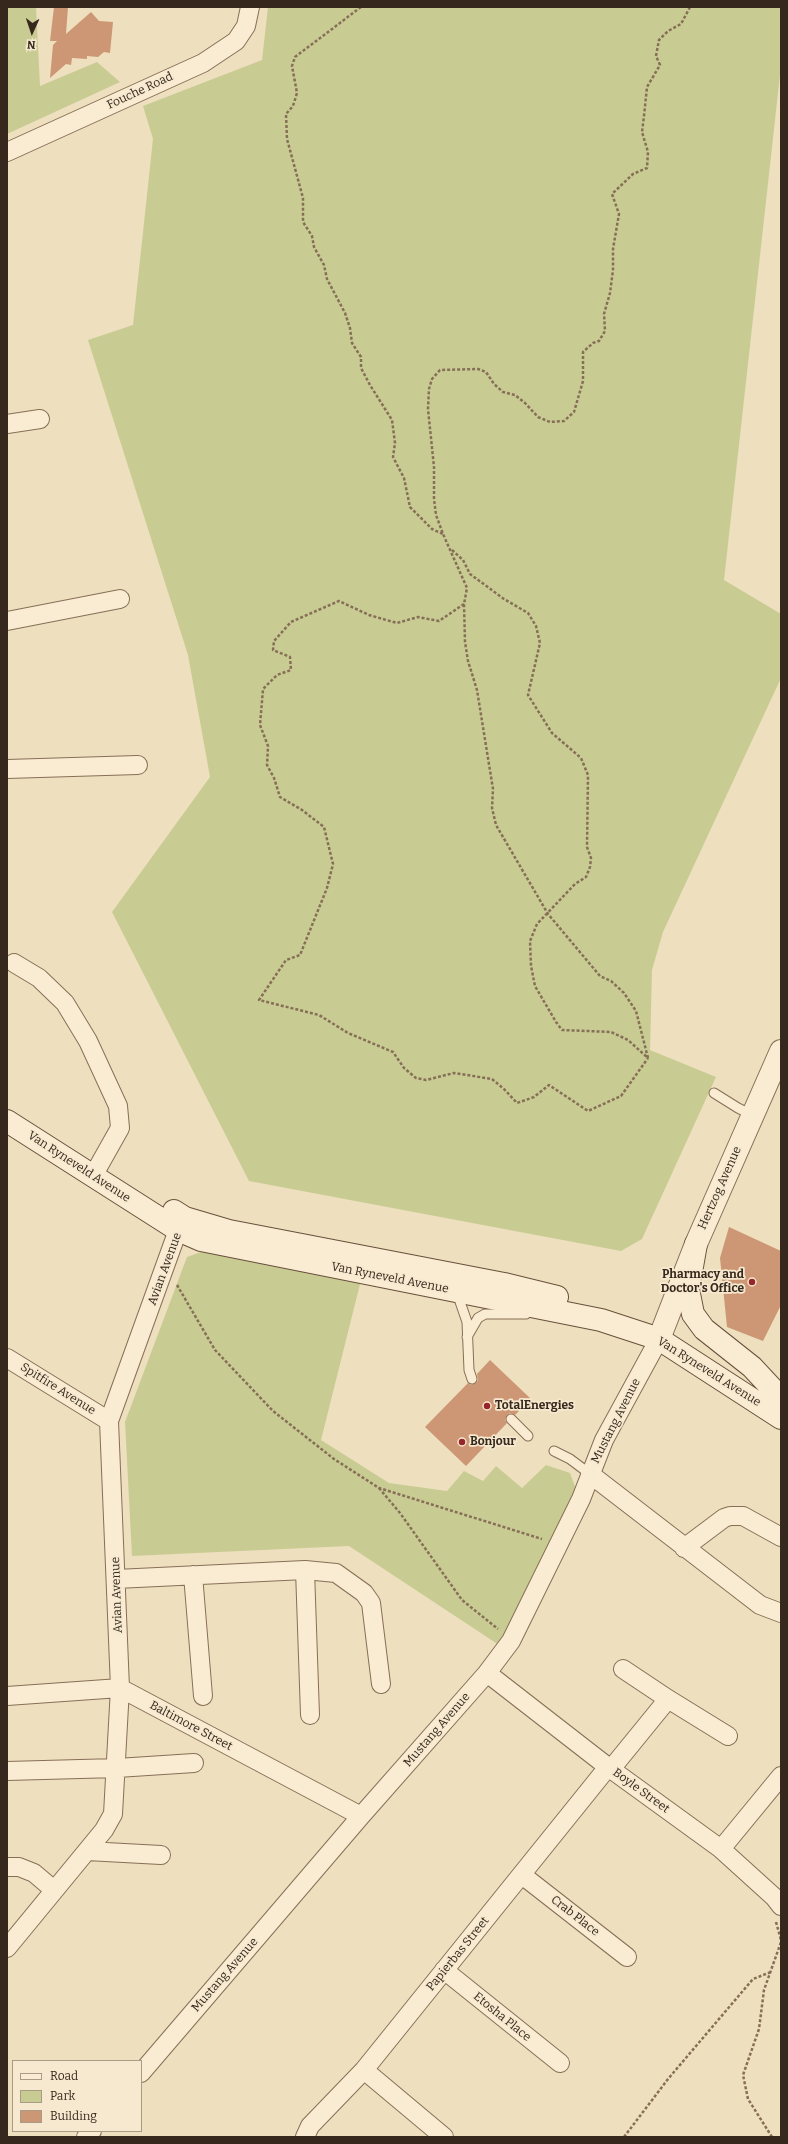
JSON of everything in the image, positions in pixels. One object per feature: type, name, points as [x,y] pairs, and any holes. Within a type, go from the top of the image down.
[{"type":"main road","name":"Hertzog Avenue","points":[[662,1333],[696,1244],[781,1051]]},
{"type":"main road","name":"Van Ryneveld Avenue","points":[[7,1107],[96,1170],[181,1224],[201,1240],[662,1333],[781,1418]]},
{"type":"main road","name":"Van Ryneveld Avenue","points":[[7,1121],[96,1170]]},
{"type":"main road","name":"Van Ryneveld Avenue","points":[[181,1224],[229,1231],[504,1284],[603,1307],[662,1333],[781,1399]]},
{"type":"main road","points":[[696,1244],[688,1289],[693,1314],[704,1329],[752,1367],[781,1399]]},
{"type":"street","name":"Fouche Road","points":[[7,152],[203,63],[236,41],[246,26],[250,7]]},
{"type":"street","points":[[7,424],[40,419]]},
{"type":"street","points":[[7,621],[120,598]]},
{"type":"street","points":[[7,769],[138,765]]},
{"type":"street","points":[[14,963],[39,978],[65,1003],[88,1041],[118,1106],[120,1128],[96,1170]]},
{"type":"street","name":"Avian Avenue","points":[[7,1948],[104,1830],[113,1814],[120,1688],[109,1421],[181,1224]]},
{"type":"street","name":"Mustang Avenue","points":[[142,2072],[361,1816],[487,1673],[511,1641],[560,1544],[604,1440],[662,1333]]},
{"type":"street","name":"Spitfire Avenue","points":[[7,1358],[109,1421]]},
{"type":"street","points":[[590,1474],[684,1548],[760,1605],[781,1613]]},
{"type":"street","points":[[684,1548],[724,1518],[730,1516],[743,1516],[781,1537]]},
{"type":"street","points":[[116,1579],[305,1570],[336,1573],[368,1598],[371,1603],[381,1684]]},
{"type":"street","points":[[305,1570],[310,1716]]},
{"type":"street","points":[[194,1575],[203,1696]]},
{"type":"street","points":[[623,1669],[728,1736]]},
{"type":"street","name":"Boyle Street","points":[[487,1673],[610,1768],[721,1849],[774,1897],[781,1906]]},
{"type":"street","points":[[7,1696],[120,1688]]},
{"type":"street","name":"Baltimore Street","points":[[120,1688],[361,1816]]},
{"type":"street","name":"Papierbas Street","points":[[304,2137],[310,2126],[364,2070],[522,1874],[668,1699]]},
{"type":"street","points":[[7,1771],[116,1768],[194,1763]]},
{"type":"street","points":[[721,1849],[781,1776]]},
{"type":"street","points":[[87,1851],[162,1855]]},
{"type":"street","points":[[7,1866],[19,1867],[34,1873],[54,1890]]},
{"type":"street","name":"Crab Place","points":[[522,1874],[627,1957]]},
{"type":"street","name":"Etosha Place","points":[[444,1970],[560,2063]]},
{"type":"street","points":[[364,2070],[444,2137]]},
{"type":"lane","points":[[714,1093],[752,1115]]},
{"type":"lane","points":[[457,1292],[467,1322],[469,1370],[472,1379]]},
{"type":"lane","points":[[467,1337],[478,1318],[485,1314],[562,1312]]},
{"type":"lane","points":[[511,1419],[528,1436]]},
{"type":"lane","points":[[554,1451],[570,1459],[590,1474]]},
{"type":"path","points":[[361,7],[295,57],[292,66],[297,93],[293,106],[286,114],[287,139],[303,198],[303,222],[312,236],[314,247],[324,265],[327,279],[345,313],[350,328],[352,343],[361,357],[361,368],[392,420],[395,443],[393,457],[404,478],[410,507],[432,529],[443,534]]},
{"type":"path","points":[[464,604],[439,621],[418,618],[398,623],[369,615],[339,601],[291,622],[274,641],[273,650],[290,657],[291,670],[277,675],[263,688],[260,725],[268,746],[267,764],[274,778],[280,797],[302,810],[324,827],[333,864],[327,888],[300,955],[286,960],[259,1000],[319,1014],[348,1033],[393,1052],[404,1068],[416,1078],[426,1080],[454,1073],[492,1079],[504,1088],[517,1103],[534,1097],[549,1085],[588,1111],[621,1096],[648,1058],[636,1011],[624,993],[611,981],[600,976],[548,914],[496,825],[492,808],[493,789],[477,690],[468,661],[464,604],[467,588],[436,515],[434,499],[434,467],[428,410],[429,389],[432,379],[440,370],[478,369],[486,372],[494,384],[503,392],[515,395],[525,403],[538,417],[550,422],[564,421],[574,412],[583,381],[583,352],[592,343],[600,341],[605,331],[604,314],[610,293],[613,270],[613,249],[619,214],[612,194],[633,174],[647,168],[648,152],[642,132],[647,87],[651,78],[658,71],[660,65],[656,56],[659,40],[668,31],[681,24],[690,7]]},
{"type":"path","points":[[450,549],[463,560],[470,574],[504,599],[528,613],[536,626],[540,643],[528,695],[552,732],[581,758],[588,775],[587,847],[591,858],[590,867],[586,877],[575,884],[537,924],[530,941],[531,966],[536,986],[562,1030],[611,1032],[628,1040],[648,1058]]},
{"type":"path","points":[[165,1271],[178,1286],[215,1350],[273,1411],[334,1458],[379,1488],[520,1534],[560,1544]]},
{"type":"path","points":[[379,1488],[400,1513],[462,1600],[495,1626],[511,1641]]},
{"type":"path","points":[[772,2137],[748,2099],[743,2075],[759,2029],[764,1990],[781,1942]]},
{"type":"path","points":[[624,2137],[668,2080],[753,1980],[771,1972]]},
{"type":"green space","points":[[7,7],[36,7],[40,86],[97,62],[120,82],[7,134]]},
{"type":"green space","points":[[268,7],[781,7],[781,66],[724,580],[781,614],[781,678],[663,932],[652,970],[650,1050],[716,1077],[642,1239],[621,1251],[249,1181],[112,912],[210,777],[188,655],[88,340],[133,325],[153,139],[143,106],[262,60]]},
{"type":"green space","points":[[218,1246],[361,1280],[321,1440],[389,1483],[447,1491],[464,1471],[483,1481],[496,1466],[522,1488],[546,1465],[570,1473],[580,1500],[499,1645],[349,1546],[132,1556],[125,1422],[187,1257]]},
{"type":"building","points":[[54,7],[68,7],[66,34],[91,12],[99,21],[113,22],[110,53],[104,52],[98,57],[87,56],[87,59],[72,58],[71,65],[66,64],[50,78],[53,45],[57,41],[50,41]]},
{"type":"building","name":"Pharmacy and Doctor's Office","points":[[729,1227],[781,1251],[781,1305],[763,1341],[727,1327],[720,1258]]},
{"type":"building","points":[[490,1360],[531,1399],[515,1415],[510,1413],[507,1415],[505,1420],[507,1423],[466,1466],[425,1427],[468,1383],[471,1385],[476,1383],[478,1380],[477,1374]]},
{"type":"place","name":"Pharmacy and Doctor's Office","points":[[752,1282]]},
{"type":"place","name":"TotalEnergies","points":[[487,1406]]},
{"type":"place","name":"Bonjour","points":[[462,1442]]}]
